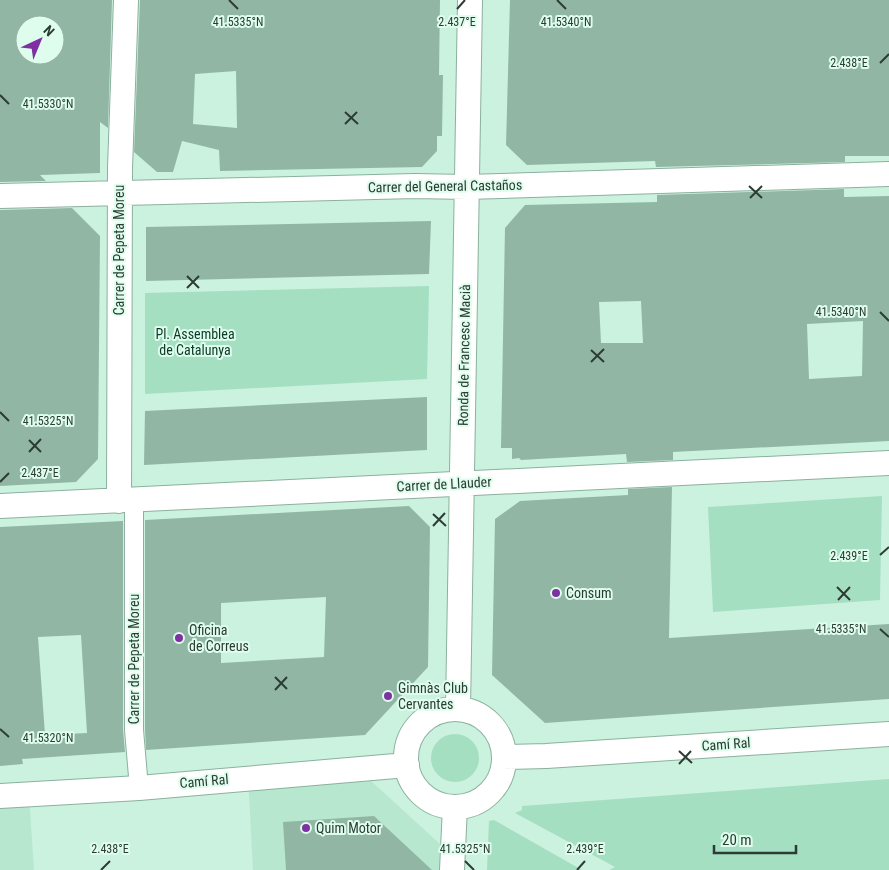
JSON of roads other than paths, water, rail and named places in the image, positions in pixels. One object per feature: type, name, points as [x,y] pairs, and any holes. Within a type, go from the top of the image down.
[{"type":"street","name":"Carrer de Pepeta Moreu","points":[[126,0],[120,193],[126,500],[134,730],[139,788]]},
{"type":"street","name":"Ronda de Francesc Macià","points":[[458,709],[470,0]]},
{"type":"street","name":"Carrer del General Castaños","points":[[0,196],[415,186],[466,187],[889,174]]},
{"type":"street","name":"Carrer de Llauder","points":[[0,506],[889,463]]},
{"type":"street","points":[[458,709],[478,715],[494,729],[500,741],[504,757],[498,782],[490,792],[480,800],[468,805],[454,807],[432,802],[423,795],[413,781],[407,765],[406,752],[408,742],[419,724],[437,712],[458,709]]},
{"type":"street","name":"Camí Ral","points":[[504,757],[546,756],[889,734]]},
{"type":"street","name":"Camí Ral","points":[[0,796],[139,788],[407,765]]},
{"type":"street","points":[[452,870],[454,807]]},
{"type":"place","name":"Consum","points":[[556,593]]},
{"type":"place","name":"Oficina de Correus","points":[[179,638]]},
{"type":"place","name":"Gimnàs Club Cervantes","points":[[388,696]]},
{"type":"place","name":"Quim Motor","points":[[306,828]]},
{"type":"park label","name":"Pl. Assemblea de Catalunya","points":[[195,342]]}]
